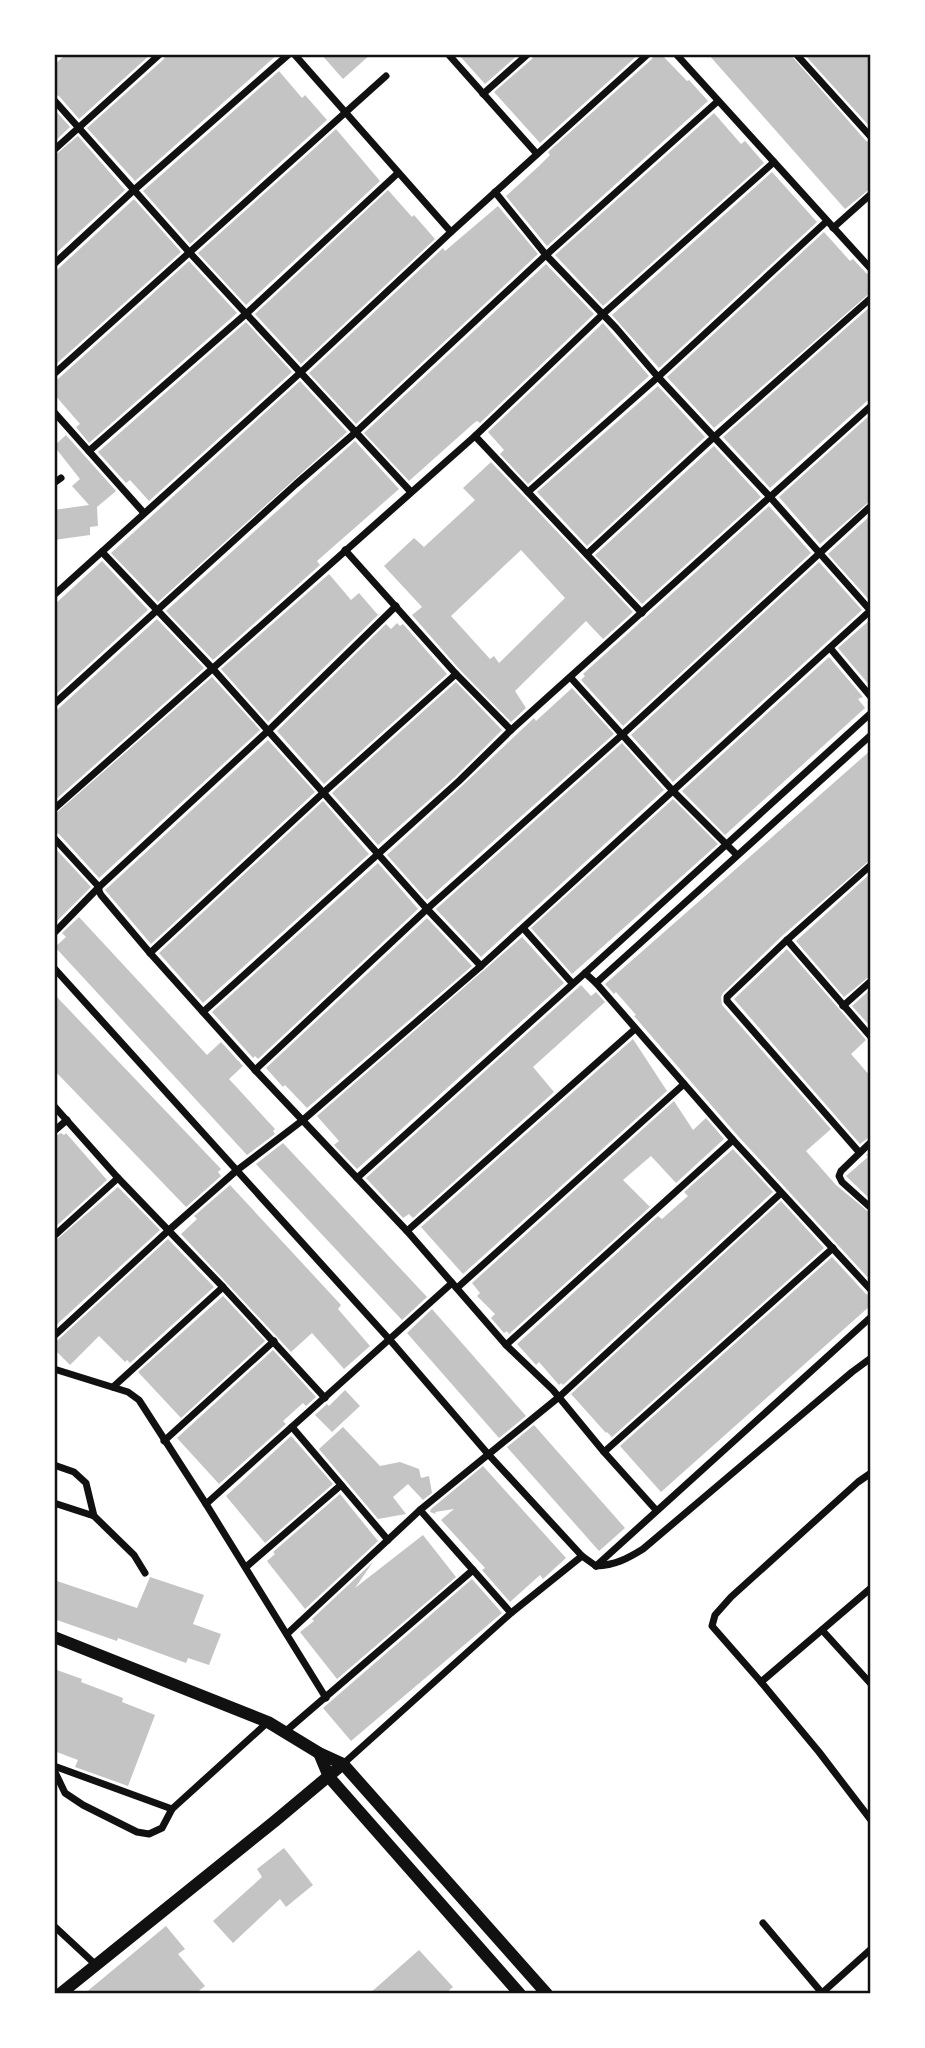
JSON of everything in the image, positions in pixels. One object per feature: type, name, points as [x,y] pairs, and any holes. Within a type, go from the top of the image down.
[{"type":"street","points":[[54,149],[160,54]]},
{"type":"street","points":[[54,264],[292,54],[451,232]]},
{"type":"street","points":[[448,54],[537,154]]},
{"type":"street","points":[[483,94],[528,54]]},
{"type":"street","points":[[56,590],[102,552],[300,373],[648,54]]},
{"type":"street","points":[[676,54],[871,269]]},
{"type":"street","points":[[796,54],[871,137]]},
{"type":"street","points":[[54,374],[386,76]]},
{"type":"street","points":[[54,100],[189,252],[411,492]]},
{"type":"street","points":[[54,704],[718,101]]},
{"type":"street","points":[[54,809],[475,436],[603,314],[774,162]]},
{"type":"street","points":[[89,451],[247,313],[398,173]]},
{"type":"street","points":[[54,1336],[236,1171],[303,1120],[481,966],[871,610],[630,343],[546,255],[495,192]]},
{"type":"street","points":[[833,228],[871,194]]},
{"type":"street","points":[[528,492],[827,221]]},
{"type":"street","points":[[587,554],[871,298]]},
{"type":"street","points":[[203,1012],[871,406]]},
{"type":"street","points":[[54,412],[144,513]]},
{"type":"street","points":[[475,436],[642,613]]},
{"type":"street","points":[[255,1070],[427,909],[623,734],[871,506]]},
{"type":"street","points":[[345,550],[456,674],[511,730]]},
{"type":"street","points":[[102,552],[213,669],[481,966]]},
{"type":"street","points":[[54,933],[99,887],[268,730],[396,606]]},
{"type":"street","points":[[830,648],[871,697]]},
{"type":"street","points":[[150,953],[456,674]]},
{"type":"street","points":[[571,678],[673,791],[737,855]]},
{"type":"street","points":[[357,1178],[871,713]]},
{"type":"street","points":[[596,982],[871,735]]},
{"type":"street","points":[[54,838],[99,887],[101,895],[150,953],[255,1070],[407,1231],[506,1345],[559,1396],[656,1510]]},
{"type":"street","points":[[859,1152],[727,1001],[727,997],[871,865]]},
{"type":"street","points":[[653,912],[662,923]]},
{"type":"street","points":[[523,928],[572,983]]},
{"type":"street","points":[[787,940],[871,1037]]},
{"type":"street","points":[[54,968],[390,1340],[488,1454],[582,1556],[596,1566],[623,1561],[643,1549],[871,1358]]},
{"type":"street","points":[[585,974],[596,982],[780,1194],[871,1290]]},
{"type":"street","points":[[843,1006],[871,981]]},
{"type":"street","points":[[407,1231],[635,1028]]},
{"type":"street","points":[[206,1504],[684,1084]]},
{"type":"street","points":[[54,1106],[325,1398]]},
{"type":"street","points":[[54,1132],[67,1120]]},
{"type":"street","points":[[506,1345],[733,1140]]},
{"type":"street","points":[[871,1142],[839,1176],[842,1182],[871,1208]]},
{"type":"street","points":[[54,1236],[118,1178]]},
{"type":"street","points":[[288,1634],[420,1510],[559,1396],[780,1194]]},
{"type":"street","points":[[604,1452],[833,1248]]},
{"type":"street","points":[[113,1387],[223,1287]]},
{"type":"street","points":[[596,1566],[871,1317]]},
{"type":"street","points":[[164,1441],[274,1342]]},
{"type":"street","points":[[54,1369],[135,1395],[327,1698]]},
{"type":"street","points":[[292,1427],[388,1540]]},
{"type":"street","points":[[54,1465],[74,1472],[86,1483],[94,1516]]},
{"type":"street","points":[[871,1473],[731,1597],[715,1615],[711,1624],[819,1752],[871,1820]]},
{"type":"street","points":[[246,1567],[341,1485]]},
{"type":"street","points":[[54,1503],[94,1516],[134,1555],[145,1573]]},
{"type":"street","points":[[420,1510],[511,1613]]},
{"type":"street","points":[[60,1994],[329,1777],[511,1613],[582,1556]]},
{"type":"street","points":[[286,1731],[473,1570]]},
{"type":"street","points":[[761,1682],[871,1588]]},
{"type":"street","points":[[822,1630],[871,1684]]},
{"type":"street","points":[[54,1637],[268,1722],[319,1754],[343,1764],[547,1994]]},
{"type":"street","points":[[54,1768],[65,1793],[137,1832],[149,1834],[162,1828],[172,1809],[268,1722]]},
{"type":"street","points":[[319,1754],[329,1777],[520,1994]]},
{"type":"street","points":[[54,1768],[172,1809]]},
{"type":"street","points":[[762,1923],[822,1993],[871,1950]]},
{"type":"street","points":[[54,1926],[96,1965]]},
{"type":"building","points":[[66,54],[151,54],[79,119],[59,96],[54,94],[54,65]]},
{"type":"building","points":[[166,54],[278,54],[135,181],[87,128],[164,59]]},
{"type":"building","points":[[321,54],[371,54],[343,79]]},
{"type":"building","points":[[458,54],[519,54],[485,84]]},
{"type":"building","points":[[534,54],[639,54],[540,143],[494,92],[532,59]]},
{"type":"building","points":[[654,54],[661,54],[708,101],[547,246],[506,196],[550,155],[548,152],[652,59]]},
{"type":"building","points":[[708,54],[790,54],[866,141],[871,143],[871,188],[845,209]]},
{"type":"building","points":[[804,54],[871,54],[871,128]]},
{"type":"building","points":[[279,71],[302,98],[305,95],[327,120],[190,244],[143,191]]},
{"type":"building","points":[[54,109],[70,127],[54,142]]},
{"type":"building","points":[[714,113],[741,144],[745,141],[764,163],[603,306],[555,255]]},
{"type":"building","points":[[336,129],[380,181],[246,305],[198,253]]},
{"type":"building","points":[[78,136],[125,190],[54,255],[54,156]]},
{"type":"building","points":[[772,172],[817,222],[659,368],[612,315]]},
{"type":"building","points":[[388,190],[435,239],[301,364],[255,314]]},
{"type":"building","points":[[134,199],[181,252],[54,366],[54,270]]},
{"type":"building","points":[[498,206],[538,254],[356,424],[309,373],[443,248],[445,251]]},
{"type":"building","points":[[824,232],[850,261],[853,259],[871,275],[871,292],[714,428],[667,377]]},
{"type":"building","points":[[189,261],[237,313],[89,443],[76,427],[80,424],[54,394],[54,380]]},
{"type":"building","points":[[546,264],[594,314],[480,423],[474,423],[409,481],[364,433]]},
{"type":"building","points":[[871,306],[871,400],[770,488],[723,437]]},
{"type":"building","points":[[246,322],[292,372],[149,501],[130,480],[126,483],[98,452]]},
{"type":"building","points":[[603,323],[649,376],[528,484],[500,454],[504,450],[488,432]]},
{"type":"building","points":[[300,381],[347,432],[158,602],[111,553]]},
{"type":"building","points":[[658,386],[705,437],[587,546],[537,492]]},
{"type":"building","points":[[871,414],[871,500],[820,544],[779,497]]},
{"type":"building","points":[[66,435],[116,491],[97,507],[98,526],[90,527],[90,535],[54,540],[54,510],[89,505],[72,486],[80,479],[54,446]]},
{"type":"building","points":[[355,441],[399,489],[317,561],[320,565],[213,660],[166,611]]},
{"type":"building","points":[[714,446],[761,497],[642,604],[595,555]]},
{"type":"building","points":[[491,462],[633,612],[603,639],[586,621],[515,691],[526,708],[511,722],[460,670],[412,615],[422,607],[384,566],[414,538],[424,547],[475,500],[463,488]],"holes":[[[521,550],[565,598],[499,663],[494,656],[490,659],[451,616]]]},
{"type":"building","points":[[769,506],[811,553],[623,726],[581,680],[585,676],[583,674]]},
{"type":"building","points":[[871,515],[871,602],[828,554]]},
{"type":"building","points":[[102,561],[148,610],[54,696],[54,605]]},
{"type":"building","points":[[819,562],[862,610],[673,782],[631,735]]},
{"type":"building","points":[[329,574],[351,600],[359,593],[378,615],[268,722],[221,669]]},
{"type":"building","points":[[157,619],[204,668],[54,801],[54,710]]},
{"type":"building","points":[[871,619],[871,687],[838,648]]},
{"type":"building","points":[[397,623],[400,626],[403,624],[447,674],[324,784],[277,731],[386,624],[391,629]]},
{"type":"building","points":[[829,657],[863,697],[858,699],[865,708],[725,835],[682,791]]},
{"type":"building","points":[[212,677],[260,730],[99,878],[59,834],[54,832],[54,815]]},
{"type":"building","points":[[456,682],[502,730],[455,777],[378,845],[332,793]]},
{"type":"building","points":[[572,688],[614,734],[427,900],[387,855],[534,718],[536,721]]},
{"type":"building","points":[[268,740],[315,792],[151,944],[105,890]]},
{"type":"building","points":[[622,743],[664,790],[481,957],[436,909]]},
{"type":"building","points":[[871,750],[871,859],[783,935],[721,997],[722,1005],[831,1129],[806,1151],[836,1185],[871,1214],[871,1281],[738,1136],[616,992],[614,994],[605,984]]},
{"type":"building","points":[[673,799],[718,844],[572,974],[531,928]]},
{"type":"building","points":[[323,801],[369,854],[203,1003],[159,953]]},
{"type":"building","points":[[54,847],[91,887],[54,924]]},
{"type":"building","points":[[378,863],[418,909],[258,1059],[255,1056],[253,1058],[212,1012]]},
{"type":"building","points":[[871,873],[871,975],[844,997],[796,941]]},
{"type":"building","points":[[79,917],[207,1055],[221,1042],[243,1066],[229,1079],[275,1129],[275,1134],[247,1155],[55,947],[66,937],[62,933]]},
{"type":"building","points":[[427,918],[472,966],[307,1108],[266,1068]]},
{"type":"building","points":[[522,937],[564,983],[357,1169],[334,1145],[339,1141],[317,1116]]},
{"type":"building","points":[[787,949],[866,1040],[851,1054],[871,1077],[871,1136],[860,1144],[734,999]]},
{"type":"building","points":[[581,985],[591,996],[596,992],[605,1002],[533,1067],[554,1092],[413,1218],[409,1214],[403,1218],[366,1178]]},
{"type":"building","points":[[871,989],[871,1027],[852,1006]]},
{"type":"building","points":[[54,994],[221,1169],[218,1172],[221,1176],[186,1207],[54,1070]]},
{"type":"building","points":[[633,1039],[667,1091],[463,1274],[421,1227]]},
{"type":"building","points":[[674,1101],[693,1130],[706,1118],[724,1139],[676,1183],[651,1156],[623,1180],[650,1207],[509,1334],[507,1331],[504,1333],[491,1318],[495,1314],[477,1296],[480,1293],[472,1283]]},
{"type":"building","points":[[66,1133],[107,1180],[54,1228],[54,1137]]},
{"type":"building","points":[[283,1143],[427,1297],[402,1320],[256,1164]]},
{"type":"building","points":[[733,1149],[773,1192],[563,1385],[559,1385],[539,1362],[536,1365],[517,1344],[658,1216],[662,1219],[688,1196],[684,1192]]},
{"type":"building","points":[[871,1151],[871,1200],[846,1176],[868,1157],[866,1155]]},
{"type":"building","points":[[230,1185],[341,1305],[338,1309],[370,1346],[344,1369],[312,1333],[291,1352],[181,1234],[197,1219],[194,1216]]},
{"type":"building","points":[[118,1187],[160,1230],[54,1327],[54,1242]]},
{"type":"building","points":[[781,1201],[824,1248],[612,1437],[606,1433],[571,1394]]},
{"type":"building","points":[[168,1239],[214,1287],[130,1363],[127,1360],[125,1362],[99,1336],[70,1365],[54,1349],[54,1342]]},
{"type":"building","points":[[832,1257],[866,1294],[871,1296],[871,1305],[661,1492],[620,1446]]},
{"type":"building","points":[[223,1296],[265,1341],[181,1418],[138,1372]]},
{"type":"building","points":[[432,1309],[526,1416],[499,1438],[407,1333]]},
{"type":"building","points":[[273,1350],[316,1397],[306,1406],[303,1403],[283,1421],[286,1424],[219,1484],[177,1438]]},
{"type":"building","points":[[345,1390],[360,1406],[332,1432],[315,1415]]},
{"type":"building","points":[[534,1425],[625,1528],[599,1551],[507,1447]]},
{"type":"building","points":[[343,1427],[380,1466],[400,1462],[419,1469],[421,1478],[429,1476],[432,1493],[423,1500],[408,1484],[393,1497],[406,1514],[378,1519],[319,1449]]},
{"type":"building","points":[[291,1436],[333,1484],[265,1543],[226,1496]]},
{"type":"building","points":[[483,1466],[566,1558],[543,1579],[540,1575],[510,1602],[482,1570],[485,1568],[441,1520],[454,1509],[435,1512],[436,1514],[430,1512]]},
{"type":"building","points":[[340,1494],[378,1541],[305,1609],[267,1561],[275,1554],[273,1552]]},
{"type":"building","points":[[423,1535],[456,1577],[337,1679],[300,1632],[373,1562],[355,1588]]},
{"type":"building","points":[[150,1577],[204,1595],[193,1624],[221,1634],[209,1665],[188,1658],[186,1663],[118,1638],[117,1641],[54,1619],[54,1580],[137,1608]]},
{"type":"building","points":[[472,1579],[502,1613],[351,1741],[323,1708]]},
{"type":"building","points":[[54,1669],[82,1679],[81,1682],[123,1698],[122,1702],[155,1715],[128,1786],[75,1767],[78,1760],[54,1751]]},
{"type":"building","points":[[284,1848],[313,1885],[286,1907],[280,1899],[233,1943],[213,1921],[262,1877],[257,1869]]},
{"type":"building","points":[[166,1926],[185,1949],[178,1954],[205,1986],[195,1994],[84,1994]]},
{"type":"building","points":[[419,1950],[453,1987],[445,1994],[369,1994]]}]
